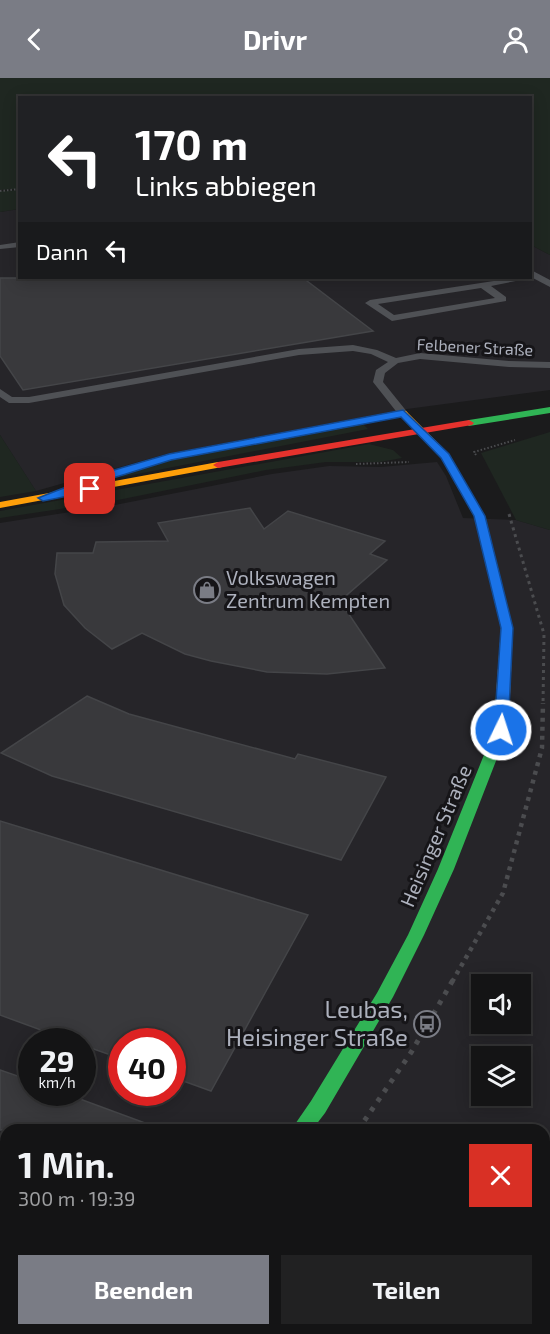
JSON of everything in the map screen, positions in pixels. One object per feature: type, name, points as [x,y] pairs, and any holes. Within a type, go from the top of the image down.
[{"type":"street","points":[[0,505],[325,445],[550,410]]},
{"type":"street","name":"Heisinger Straße","points":[[305,1124],[318,1107],[384,997],[416,935],[446,869],[501,730],[507,628],[479,516],[445,456],[403,413]]},
{"type":"street","points":[[43,498],[146,464]]},
{"type":"lane","points":[[0,247],[18,244]]},
{"type":"lane","points":[[532,276],[550,284]]},
{"type":"lane","points":[[483,285],[503,299],[392,318],[370,303],[515,279]]},
{"type":"lane","points":[[0,392],[9,400],[29,400],[299,352],[353,348],[374,352],[394,361]]},
{"type":"lane","name":"Felbener Straße","points":[[403,413],[378,382],[380,372],[394,361],[420,356],[509,364],[550,365]]},
{"type":"path","points":[[0,190],[18,189]]},
{"type":"shaded area","points":[[0,78],[550,78],[550,255],[532,246],[532,96],[18,96],[18,189],[0,190]]},
{"type":"shaded area","points":[[18,190],[18,209],[0,212],[0,191]]},
{"type":"shaded area","points":[[18,209],[18,279],[532,279],[532,246],[550,255],[550,390],[407,409],[166,454],[36,491],[0,435],[0,212]]},
{"type":"shaded area","points":[[363,424],[368,429],[122,477],[119,474],[170,459]]},
{"type":"shaded area","points":[[550,432],[550,530],[516,520],[481,453]]},
{"type":"shaded area","points":[[0,435],[36,491],[0,497]]},
{"type":"shaded area","points":[[369,444],[393,450],[402,458],[380,462],[326,462],[266,470],[113,501],[0,518],[0,511]]},
{"type":"shaded area","points":[[437,462],[446,476],[463,518],[516,520],[550,530],[550,1124],[0,1124],[0,523],[115,505],[272,474],[329,466],[381,467]]},
{"type":"building","points":[[0,278],[304,279],[373,331],[23,390],[0,356]]},
{"type":"building","name":"Volkswagen Zentrum Kempten","points":[[250,508],[264,529],[288,511],[385,541],[370,554],[387,560],[340,601],[385,668],[327,674],[267,672],[185,654],[142,633],[112,649],[85,628],[64,605],[55,574],[57,553],[93,553],[96,542],[168,541],[158,523]]},
{"type":"building","points":[[87,696],[129,714],[295,759],[298,754],[386,777],[341,860],[52,776],[1,753]]},
{"type":"building","points":[[0,821],[308,915],[211,1091],[186,1082],[186,1028],[108,1028],[108,1054],[96,1050],[96,1028],[36,1028],[0,1015]]},
{"type":"building","points":[[0,1070],[18,1076],[18,1106],[96,1105],[148,1124],[0,1124]]},
{"type":"traffic: fast","points":[[469,423],[550,410]]},
{"type":"traffic: fast","points":[[305,1124],[318,1107],[384,997],[416,935],[446,869],[501,730],[503,695]]},
{"type":"traffic: slow","points":[[403,413],[445,456],[479,516],[507,628],[503,695]]},
{"type":"traffic: slow","points":[[0,505],[218,465]]},
{"type":"traffic: jam","points":[[218,465],[469,423]]},
{"type":"place","name":"Volkswagen Zentrum Kempten","points":[[207,590]]},
{"type":"place","name":"Leubas, Heisinger Straße","points":[[427,1024]]},
{"type":"route","points":[[90,489],[43,498],[100,477],[169,457],[403,413],[445,456],[479,516],[507,628],[501,730]]}]
